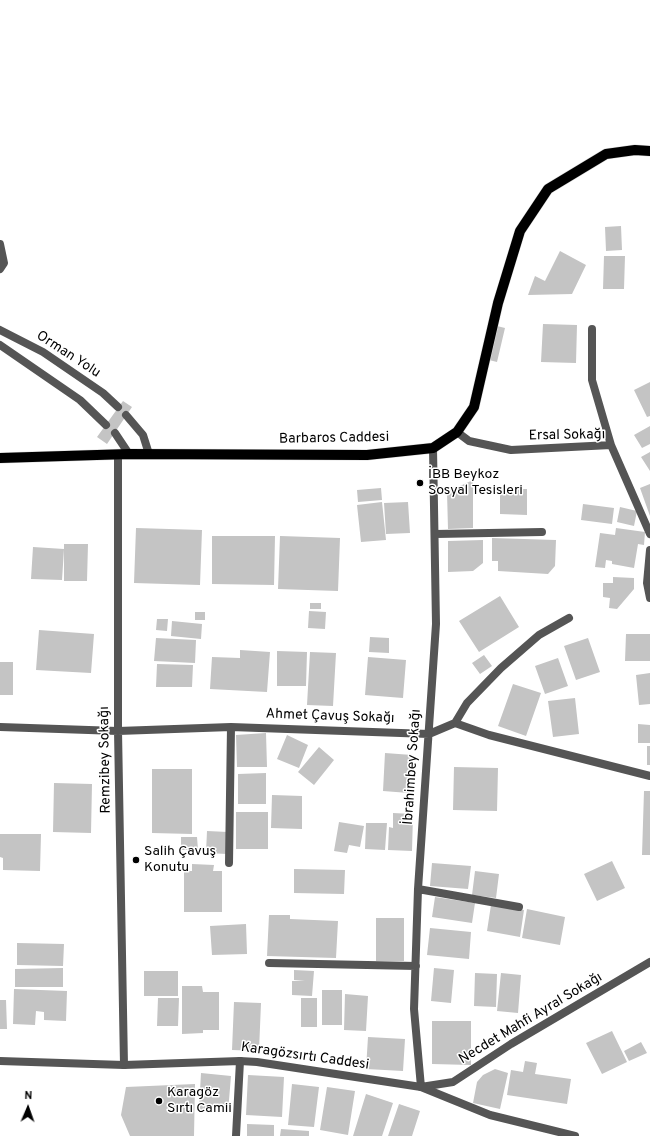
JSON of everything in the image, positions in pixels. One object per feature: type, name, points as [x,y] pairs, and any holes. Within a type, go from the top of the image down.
[{"type":"main road","name":"Barbaros Caddesi","points":[[0,458],[129,454],[367,455],[434,448],[457,432],[474,407],[498,303],[520,231],[548,189],[606,154],[635,150],[650,151]]},
{"type":"street","points":[[0,244],[4,263],[0,269]]},
{"type":"street","name":"Orman Yolu","points":[[0,330],[43,352],[103,393],[118,407]]},
{"type":"street","points":[[592,330],[592,380],[611,445]]},
{"type":"street","points":[[0,345],[80,400],[106,425]]},
{"type":"street","points":[[126,415],[143,434],[150,454]]},
{"type":"street","name":"Ersal Sokağı","points":[[457,432],[469,441],[511,450],[611,445],[650,534]]},
{"type":"street","points":[[115,433],[129,454]]},
{"type":"street","name":"İbrahimbey Sokağı","points":[[422,1087],[414,1009],[418,889],[436,624],[434,448]]},
{"type":"street","name":"Remzibey Sokağı","points":[[118,455],[118,731],[124,1065]]},
{"type":"street","points":[[436,534],[542,532]]},
{"type":"street","points":[[650,550],[647,583],[650,598]]},
{"type":"street","points":[[569,618],[539,635],[501,668],[467,703],[455,723],[489,735],[650,776]]},
{"type":"street","name":"Ahmet Çavuş Sokağı","points":[[0,727],[118,731],[231,727],[429,734],[455,723]]},
{"type":"street","points":[[230,864],[231,727]]},
{"type":"street","points":[[418,889],[519,907]]},
{"type":"street","name":"Necdet Mahfi Ayral Sokağı","points":[[422,1087],[453,1082],[511,1044],[650,962]]},
{"type":"street","points":[[269,963],[416,966]]},
{"type":"street","name":"Karagözsırtı Caddesi","points":[[0,1061],[124,1065],[240,1061],[307,1069],[422,1087],[490,1115],[575,1136]]},
{"type":"street","points":[[236,1136],[240,1061]]},
{"type":"building","points":[[621,226],[622,250],[606,251],[605,227]]},
{"type":"building","points":[[560,251],[586,265],[572,294],[528,295],[535,276],[545,281]]},
{"type":"building","points":[[604,256],[625,256],[624,289],[603,289]]},
{"type":"building","points":[[543,324],[577,325],[576,363],[541,362]]},
{"type":"building","points":[[497,326],[505,328],[497,362],[489,360]]},
{"type":"building","points":[[650,382],[650,416],[647,417],[634,390]]},
{"type":"building","points":[[123,401],[132,407],[107,444],[97,437]]},
{"type":"building","points":[[650,426],[650,444],[642,448],[634,435]]},
{"type":"building","points":[[650,452],[650,471],[641,457]]},
{"type":"building","points":[[473,480],[473,528],[448,529],[447,492]]},
{"type":"building","points":[[650,484],[650,516],[640,488]]},
{"type":"building","points":[[381,488],[382,500],[358,502],[357,490]]},
{"type":"building","points":[[500,489],[527,489],[527,515],[500,514]]},
{"type":"building","points":[[382,502],[386,540],[361,542],[357,505]]},
{"type":"building","points":[[408,502],[410,533],[386,534],[384,503]]},
{"type":"building","points":[[583,504],[614,508],[612,524],[581,520]]},
{"type":"building","points":[[620,507],[637,511],[634,526],[617,522]]},
{"type":"building","points":[[136,528],[202,530],[200,585],[134,583]]},
{"type":"building","points":[[616,528],[645,532],[644,545],[638,544],[634,568],[612,564],[612,561],[606,560],[605,568],[595,567],[600,533],[615,535]]},
{"type":"building","points":[[212,536],[275,536],[274,585],[212,584]]},
{"type":"building","points":[[280,536],[340,538],[338,591],[278,589]]},
{"type":"building","points":[[492,538],[556,540],[555,566],[548,574],[498,571],[498,561],[492,561]]},
{"type":"building","points":[[483,540],[483,563],[473,571],[448,572],[448,541]]},
{"type":"building","points":[[64,544],[88,544],[87,581],[64,581]]},
{"type":"building","points":[[33,547],[64,549],[62,580],[31,579]]},
{"type":"building","points":[[613,577],[634,578],[634,589],[617,609],[609,608],[610,598],[603,597],[603,583],[613,583]]},
{"type":"building","points":[[500,596],[519,627],[479,652],[459,621]]},
{"type":"building","points":[[310,603],[321,603],[321,609],[310,609]]},
{"type":"building","points":[[309,611],[326,612],[325,629],[308,628]]},
{"type":"building","points":[[195,612],[205,612],[205,620],[195,620]]},
{"type":"building","points":[[157,619],[168,619],[167,631],[156,630]]},
{"type":"building","points":[[172,621],[202,624],[201,639],[171,636]]},
{"type":"building","points":[[39,630],[94,634],[91,673],[36,670]]},
{"type":"building","points":[[626,634],[650,634],[650,661],[625,661]]},
{"type":"building","points":[[370,637],[389,638],[389,653],[369,652]]},
{"type":"building","points":[[156,638],[196,640],[195,663],[154,661]]},
{"type":"building","points":[[588,638],[600,672],[576,680],[564,646]]},
{"type":"building","points":[[240,650],[270,652],[267,692],[210,689],[212,657],[240,658]]},
{"type":"building","points":[[277,651],[307,652],[306,686],[277,686]]},
{"type":"building","points":[[310,652],[336,653],[333,706],[307,705]]},
{"type":"building","points":[[484,655],[492,666],[480,674],[472,663]]},
{"type":"building","points":[[368,657],[406,660],[403,698],[365,695]]},
{"type":"building","points":[[558,658],[568,686],[545,694],[535,666]]},
{"type":"building","points":[[0,662],[13,662],[13,695],[0,695]]},
{"type":"building","points":[[157,664],[193,665],[192,687],[156,687]]},
{"type":"building","points":[[650,673],[650,704],[639,705],[636,675]]},
{"type":"building","points":[[513,684],[541,693],[526,736],[498,726]]},
{"type":"building","points":[[575,698],[579,734],[553,737],[548,701]]},
{"type":"building","points":[[638,724],[650,725],[650,743],[638,743]]},
{"type":"building","points":[[266,733],[267,767],[237,767],[236,735]]},
{"type":"building","points":[[287,735],[308,745],[299,768],[277,759]]},
{"type":"building","points":[[647,746],[650,746],[650,765],[647,765]]},
{"type":"building","points":[[319,747],[334,760],[314,785],[298,772]]},
{"type":"building","points":[[385,753],[412,755],[409,793],[383,791]]},
{"type":"building","points":[[454,767],[498,768],[497,811],[453,810]]},
{"type":"building","points":[[152,769],[192,769],[192,834],[152,833]]},
{"type":"building","points":[[266,773],[266,804],[238,804],[238,774]]},
{"type":"building","points":[[54,783],[92,784],[91,833],[53,832]]},
{"type":"building","points":[[644,791],[650,791],[650,855],[642,855]]},
{"type":"building","points":[[272,795],[302,796],[302,829],[271,828]]},
{"type":"building","points":[[236,812],[268,812],[268,849],[236,849]]},
{"type":"building","points":[[393,813],[413,814],[412,851],[388,850],[389,827],[393,828]]},
{"type":"building","points":[[339,822],[364,826],[360,847],[349,845],[347,853],[334,851]]},
{"type":"building","points":[[366,823],[387,823],[385,850],[365,849]]},
{"type":"building","points":[[207,831],[228,832],[227,854],[206,853]]},
{"type":"building","points":[[0,834],[41,834],[40,871],[3,870],[3,858],[0,857]]},
{"type":"building","points":[[181,837],[197,837],[198,850],[181,850]]},
{"type":"building","points":[[612,861],[625,888],[597,901],[584,874]]},
{"type":"building","points":[[432,863],[471,866],[468,889],[430,886]]},
{"type":"building","points":[[192,864],[214,865],[213,871],[222,871],[222,912],[184,912],[184,871],[192,871]]},
{"type":"building","points":[[294,869],[345,870],[344,894],[294,893]]},
{"type":"building","points":[[475,871],[499,874],[496,898],[472,895]]},
{"type":"building","points":[[435,897],[475,903],[472,923],[432,917]]},
{"type":"building","points":[[491,905],[524,910],[520,937],[487,931]]},
{"type":"building","points":[[527,909],[565,917],[560,945],[522,938]]},
{"type":"building","points":[[269,915],[290,915],[290,919],[338,921],[336,958],[267,956]]},
{"type":"building","points":[[376,918],[404,918],[404,961],[376,961]]},
{"type":"building","points":[[246,924],[247,954],[212,955],[210,926]]},
{"type":"building","points":[[430,928],[471,932],[469,959],[427,955]]},
{"type":"building","points":[[17,943],[64,944],[63,966],[17,965]]},
{"type":"building","points":[[63,968],[63,987],[15,987],[15,969]]},
{"type":"building","points":[[434,968],[454,970],[451,1003],[431,1001]]},
{"type":"building","points":[[294,970],[314,971],[312,996],[292,995],[292,981],[305,981],[294,980]]},
{"type":"building","points":[[144,971],[178,971],[178,996],[144,996]]},
{"type":"building","points":[[475,973],[497,974],[496,1007],[474,1006]]},
{"type":"building","points":[[501,973],[521,975],[518,1013],[497,1011]]},
{"type":"building","points":[[182,986],[202,986],[203,992],[219,992],[219,1030],[203,1030],[203,1033],[182,1034]]},
{"type":"building","points":[[14,989],[67,991],[66,1021],[44,1020],[44,1012],[36,1011],[35,1025],[13,1024]]},
{"type":"building","points":[[322,990],[342,990],[342,1025],[322,1025]]},
{"type":"building","points":[[345,994],[368,996],[366,1031],[344,1030]]},
{"type":"building","points":[[158,998],[179,998],[178,1026],[157,1026]]},
{"type":"building","points":[[301,998],[317,998],[317,1027],[301,1027]]},
{"type":"building","points":[[0,1000],[6,1000],[7,1029],[0,1029]]},
{"type":"building","points":[[234,1002],[261,1003],[259,1051],[232,1050]]},
{"type":"building","points":[[432,1021],[471,1021],[471,1065],[432,1064]]},
{"type":"building","points":[[612,1031],[627,1062],[602,1074],[586,1043]]},
{"type":"building","points":[[368,1037],[405,1039],[403,1071],[366,1069]]},
{"type":"building","points":[[641,1042],[647,1053],[629,1061],[624,1051]]},
{"type":"building","points":[[525,1061],[537,1063],[535,1074],[571,1079],[567,1104],[507,1095],[511,1070],[523,1072]]},
{"type":"building","points":[[495,1069],[508,1073],[500,1109],[473,1103],[477,1082],[483,1075]]},
{"type":"building","points":[[201,1073],[231,1076],[228,1112],[199,1110]]},
{"type":"building","points":[[248,1075],[284,1077],[282,1117],[246,1115]]},
{"type":"building","name":"Karagöz Sırtı Camii","points":[[195,1084],[194,1136],[130,1136],[121,1115],[126,1087]]},
{"type":"building","points":[[292,1084],[319,1087],[314,1127],[288,1125]]},
{"type":"building","points":[[327,1087],[355,1091],[348,1135],[320,1130]]},
{"type":"building","points":[[366,1094],[393,1103],[382,1136],[353,1136]]},
{"type":"building","points":[[399,1104],[420,1111],[412,1136],[388,1136]]},
{"type":"building","points":[[247,1124],[274,1125],[274,1136],[247,1136]]},
{"type":"building","points":[[281,1129],[309,1131],[309,1136],[280,1136]]},
{"type":"place","name":"İBB Beykoz Sosyal Tesisleri","points":[[420,483]]},
{"type":"place","name":"Salih Çavuş Konutu","points":[[136,860]]},
{"type":"place","name":"Karagöz Sırtı Camii","points":[[159,1101]]}]
